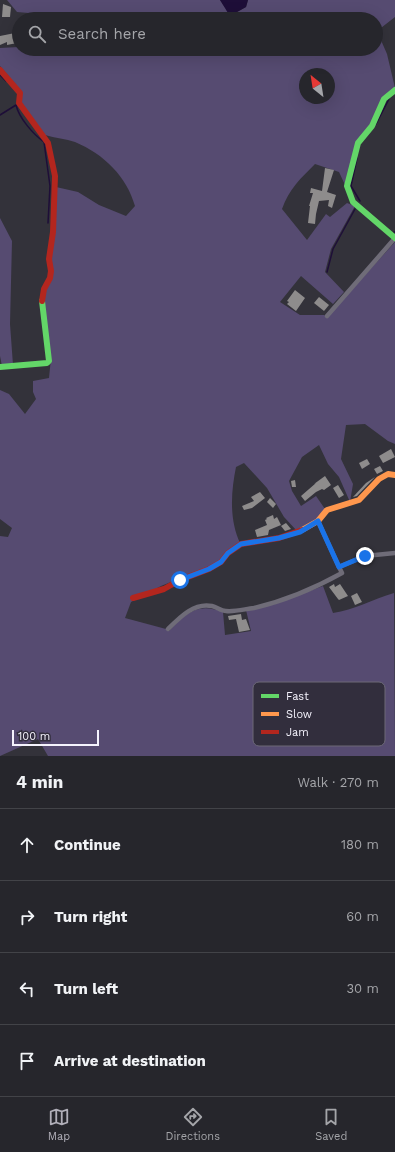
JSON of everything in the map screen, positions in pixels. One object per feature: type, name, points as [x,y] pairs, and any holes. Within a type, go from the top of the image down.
[{"type":"street","points":[[0,70],[20,93],[19,103],[48,142],[55,181],[53,232],[49,259],[50,278],[44,289],[42,298],[45,337],[49,361],[47,363],[0,367]]},
{"type":"street","points":[[327,316],[395,238],[353,202],[347,186],[358,143],[372,126],[384,99],[395,90]]},
{"type":"street","points":[[133,598],[164,589],[180,580],[209,569],[221,562],[228,553],[241,544],[279,538],[300,532],[318,521],[327,510],[359,500],[383,477],[388,474],[395,475]]},
{"type":"street","points":[[168,629],[184,614],[199,606],[210,606],[225,612],[253,608],[318,586],[342,573],[318,521]]},
{"type":"street","points":[[339,567],[365,556],[395,553]]},
{"type":"shaded area","points":[[7,0],[220,0],[228,12],[17,12]]},
{"type":"shaded area","points":[[220,0],[248,0],[246,7],[237,12],[227,12]]},
{"type":"shaded area","points":[[248,0],[395,0],[395,17],[383,26],[383,12],[237,12],[246,7]]},
{"type":"shaded area","points":[[383,45],[387,54],[395,88],[384,96],[370,126],[359,139],[346,187],[339,172],[315,164],[300,179],[288,196],[282,209],[307,240],[326,214],[330,217],[347,203],[355,206],[331,249],[325,272],[344,292],[333,304],[301,276],[280,302],[300,315],[324,315],[327,317],[395,242],[395,444],[388,441],[365,424],[346,425],[341,459],[353,484],[350,502],[339,477],[328,464],[319,445],[302,457],[289,481],[292,491],[301,506],[316,496],[325,509],[318,519],[297,531],[284,517],[267,488],[244,463],[236,467],[232,505],[234,525],[240,543],[215,564],[161,586],[131,602],[125,618],[169,631],[187,614],[193,611],[206,608],[214,609],[223,612],[225,635],[251,631],[246,610],[275,604],[323,586],[333,613],[341,612],[394,593],[395,756],[48,756],[38,739],[0,756],[0,536],[8,537],[12,528],[0,519],[0,390],[9,394],[25,414],[36,399],[33,392],[33,381],[49,378],[51,358],[45,334],[44,298],[51,261],[56,187],[78,192],[99,205],[126,216],[135,206],[126,185],[105,160],[86,147],[75,142],[45,135],[21,104],[22,92],[0,66],[0,48],[12,47],[12,56],[383,56]]},
{"type":"shaded area","points":[[0,218],[12,241],[10,324],[13,365],[2,366],[0,356]]},
{"type":"building","points":[[3,4],[11,7],[10,17],[2,17]]},
{"type":"building","points":[[12,34],[12,44],[7,45],[7,42],[0,45],[0,36]]},
{"type":"building","points":[[325,168],[334,170],[327,192],[336,195],[332,208],[328,206],[329,200],[319,201],[315,224],[308,223],[309,206],[313,193],[310,193],[311,188],[322,191]]},
{"type":"building","points":[[295,290],[305,298],[296,311],[287,304],[289,302],[287,301]]},
{"type":"building","points":[[319,297],[329,305],[324,311],[314,303]]},
{"type":"building","points":[[391,449],[395,457],[383,463],[379,456]]},
{"type":"building","points":[[367,459],[370,464],[362,469],[359,463]]},
{"type":"building","points":[[380,466],[383,471],[377,474],[374,469]]},
{"type":"building","points":[[325,476],[331,485],[324,490],[322,489],[316,492],[305,501],[301,496]]},
{"type":"building","points":[[375,477],[357,496],[353,497],[366,483]]},
{"type":"building","points":[[295,480],[296,487],[292,487],[291,481]]},
{"type":"building","points":[[338,485],[344,495],[339,498],[333,488]]},
{"type":"building","points":[[260,492],[265,498],[252,508],[244,510],[242,506],[254,501],[251,497]]},
{"type":"building","points":[[270,498],[276,504],[273,508],[267,502]]},
{"type":"building","points":[[273,515],[274,519],[277,517],[281,525],[269,530],[268,535],[257,537],[255,530],[267,525],[265,520],[267,519],[266,518]]},
{"type":"building","points":[[286,523],[291,529],[285,531],[281,526]]},
{"type":"building","points":[[334,584],[335,587],[340,584],[348,596],[339,600],[329,587]]},
{"type":"building","points":[[357,593],[362,602],[355,605],[351,596]]},
{"type":"building","points":[[241,614],[242,620],[246,619],[250,630],[239,632],[236,619],[229,620],[228,616]]},
{"type":"waterway","points":[[0,75],[6,81]]},
{"type":"waterway","points":[[376,124],[389,99]]},
{"type":"waterway","points":[[0,115],[16,105],[20,115],[27,125],[35,135],[44,142],[50,186],[48,223]]},
{"type":"waterway","points":[[357,158],[351,186],[360,201]]},
{"type":"waterway","points":[[327,272],[333,249],[355,209]]},
{"type":"traffic: fast","points":[[395,90],[384,99],[372,126],[358,143],[347,186],[353,202],[395,238]]},
{"type":"traffic: fast","points":[[0,367],[47,363],[49,361],[42,301]]},
{"type":"traffic: slow","points":[[302,530],[318,521],[327,510],[359,500],[379,479],[388,474],[395,475]]},
{"type":"traffic: jam","points":[[0,70],[20,93],[19,103],[48,143],[55,176],[53,232],[49,259],[51,271],[50,278],[44,289],[42,301]]},
{"type":"traffic: jam","points":[[133,598],[164,589],[180,580],[209,569],[221,562],[228,553],[241,544],[279,538],[302,530]]},
{"type":"route","points":[[180,580],[209,569],[221,562],[228,553],[241,544],[279,538],[300,532],[318,521],[339,567],[352,560],[365,556]]}]
